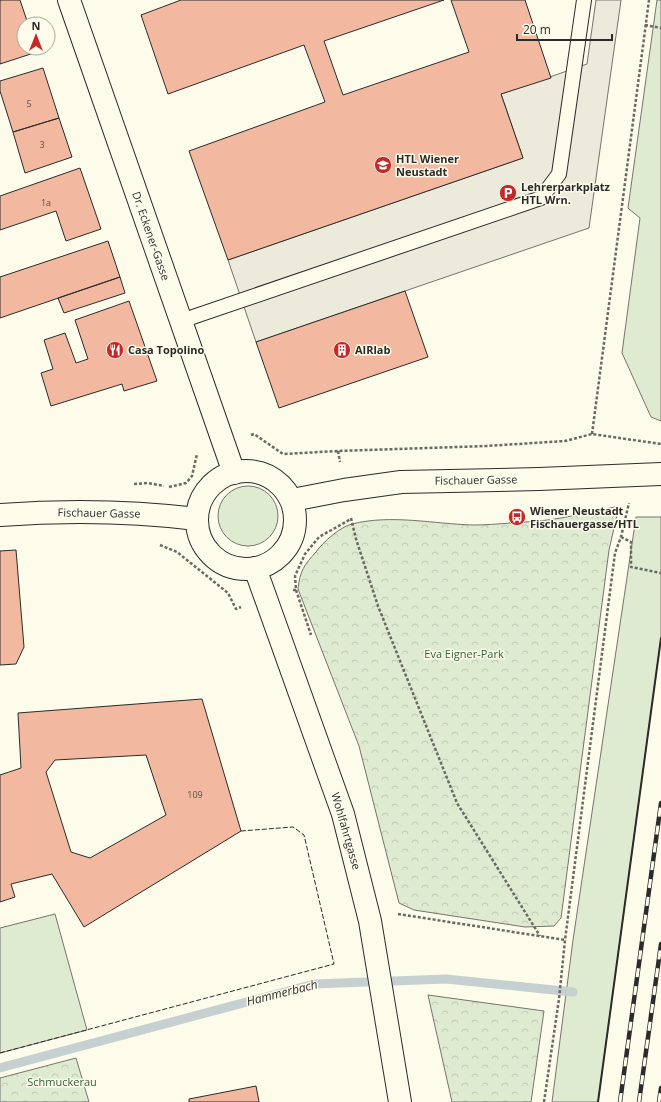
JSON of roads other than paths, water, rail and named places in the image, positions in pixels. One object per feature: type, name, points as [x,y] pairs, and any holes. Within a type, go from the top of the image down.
[{"type":"street","name":"Dr. Eckener-Gasse","points":[[68,0],[234,473]]},
{"type":"street","points":[[248,471],[265,475],[279,483],[292,500],[295,522],[293,535],[285,550],[271,563],[256,568],[240,569],[225,565],[213,557],[204,546],[198,532],[197,519],[199,506],[206,491],[217,480],[234,473],[248,471]]},
{"type":"street","name":"Fischauer Gasse","points":[[292,500],[344,490],[401,482],[539,479],[661,474]]},
{"type":"street","name":"Fischauer Gasse","points":[[0,515],[26,513],[112,512],[197,519]]},
{"type":"street","name":"Wohlfahrtgasse","points":[[256,568],[343,814],[370,920],[377,954],[400,1102]]},
{"type":"lane","points":[[181,321],[541,198],[559,174],[584,0]]},
{"type":"waterway","name":"Hammerbach","points":[[0,1068],[314,984],[446,979],[573,992]]},
{"type":"railway","points":[[620,1102],[661,803]]},
{"type":"railway","points":[[639,1102],[661,944]]},
{"type":"railway","points":[[659,1102],[661,1088]]},
{"type":"place","name":"HTL Wiener Neustadt","points":[[383,165]]},
{"type":"place","name":"Lehrerparkplatz HTL Wrn.","points":[[508,193]]},
{"type":"place","name":"Casa Topolino","points":[[115,350]]},
{"type":"place","name":"AIRlab","points":[[342,350]]},
{"type":"place","name":"Wiener Neustadt Fischauergasse/HTL","points":[[517,517]]},
{"type":"park label","name":"Eva Eigner-Park","points":[[464,654]]},
{"type":"park label","name":"Schmuckerau","points":[[62,1082]]}]
